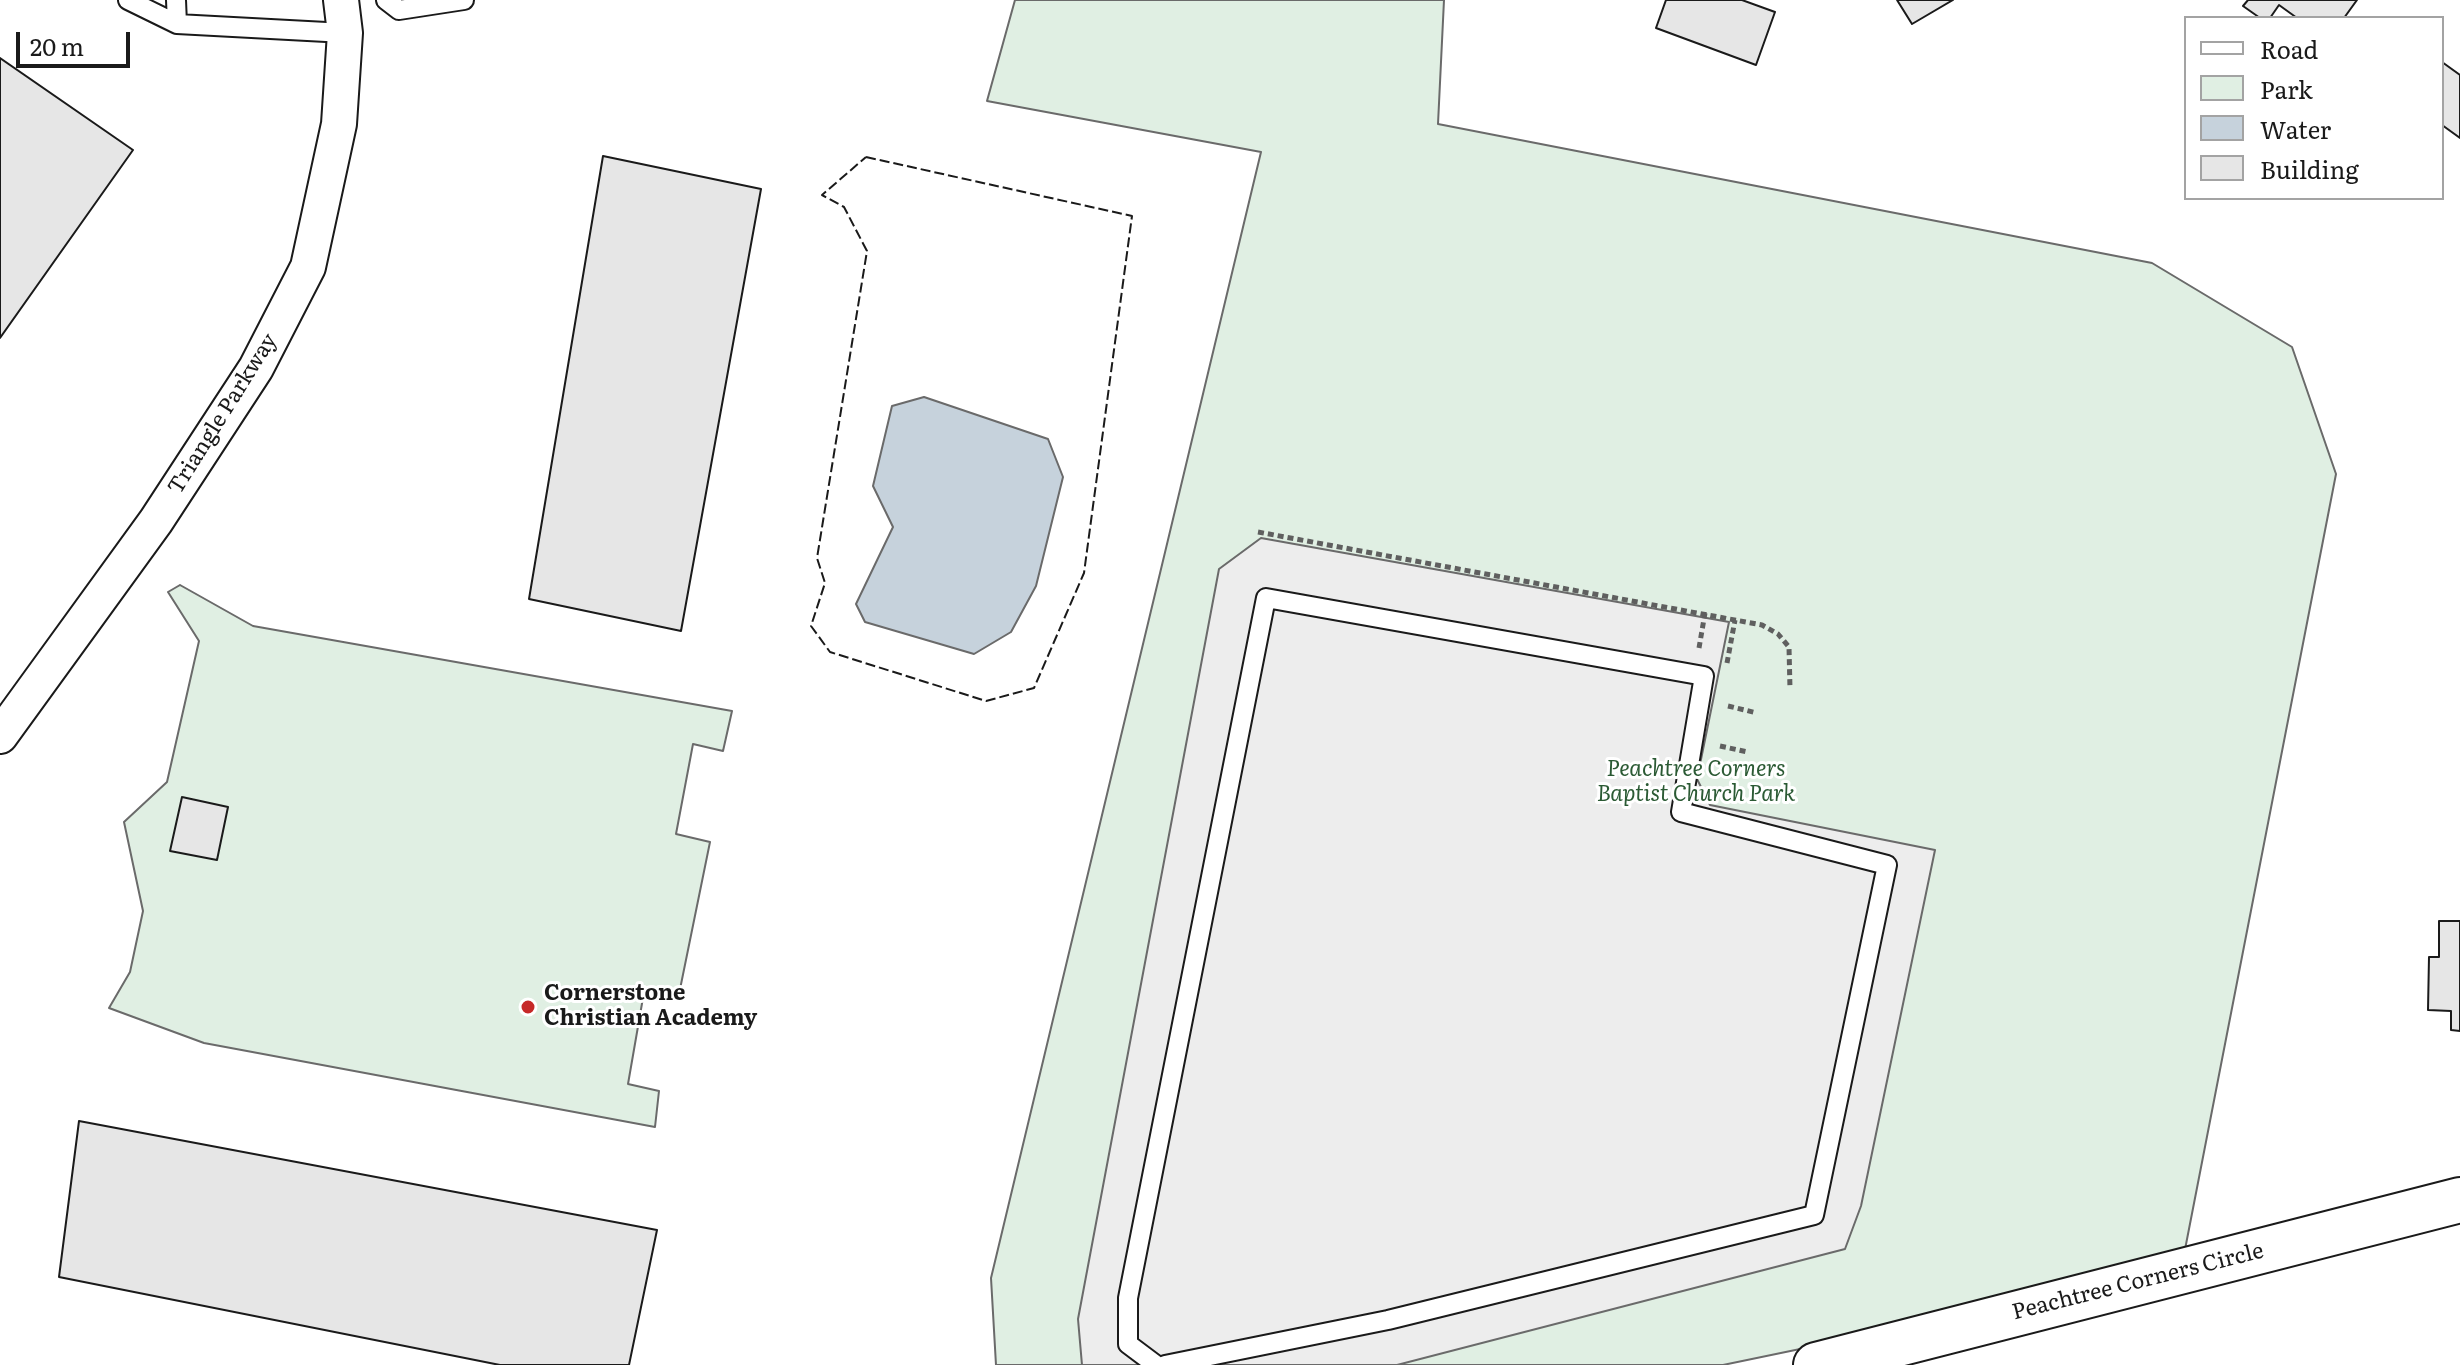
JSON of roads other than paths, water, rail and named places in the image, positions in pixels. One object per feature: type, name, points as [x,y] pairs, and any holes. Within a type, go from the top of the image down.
[{"type":"street","name":"Triangle Parkway","points":[[0,736],[156,521],[256,368],[308,267],[339,124],[343,16]]},
{"type":"street","name":"Peachtree Corners Circle","points":[[1816,1365],[2460,1200]]},
{"type":"lane","points":[[128,0],[177,24],[343,16]]},
{"type":"lane","points":[[176,0],[177,24]]},
{"type":"lane","points":[[386,0],[399,10],[464,0]]},
{"type":"lane","points":[[1156,1365],[1128,1344],[1128,1298],[1266,598],[1704,676],[1681,812],[1887,865],[1814,1215],[1388,1320],[1165,1365]]},
{"type":"water","points":[[924,397],[1048,439],[1063,477],[1036,586],[1011,632],[974,654],[865,622],[856,604],[893,527],[873,486],[892,406]]},
{"type":"place","name":"Cornerstone Christian Academy","points":[[528,1007]]},
{"type":"park label","name":"Peachtree Corners Baptist Church Park","points":[[1696,782]]}]
